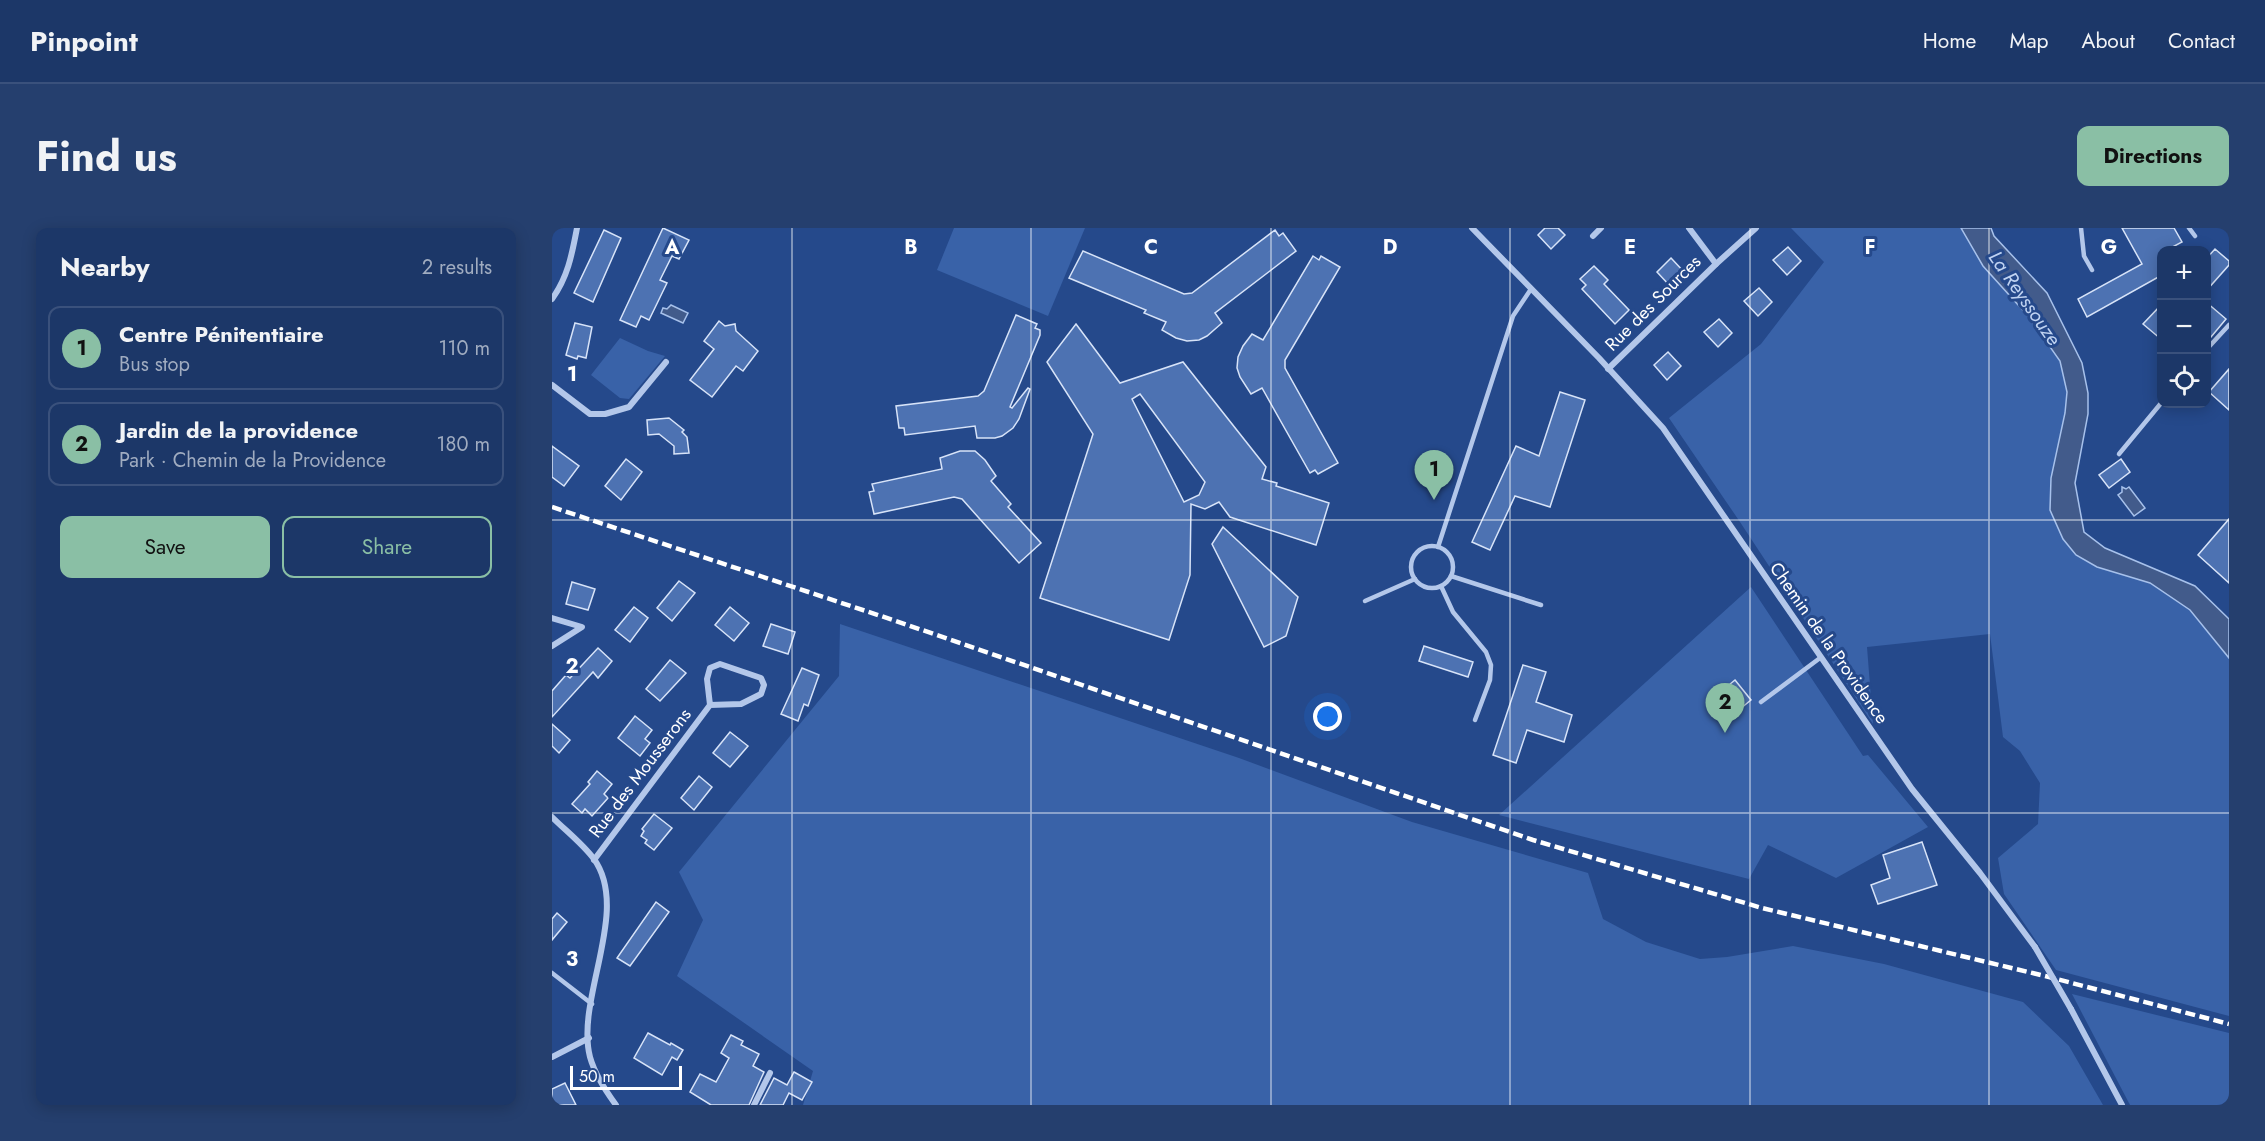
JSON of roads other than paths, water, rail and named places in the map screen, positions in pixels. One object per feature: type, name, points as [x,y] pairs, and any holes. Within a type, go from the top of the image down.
[{"type":"street","points":[[552,299],[563,284],[570,264],[577,228]]},
{"type":"street","name":"Chemin de la Providence","points":[[1472,228],[1532,288],[1663,428],[1912,789],[1980,873],[2035,947],[2071,1009],[2121,1105]]},
{"type":"street","points":[[1593,236],[1601,228]]},
{"type":"street","name":"Rue des Sources","points":[[1608,369],[1716,264],[1689,228]]},
{"type":"street","points":[[1716,264],[1756,228]]},
{"type":"street","points":[[552,385],[590,414],[605,414],[629,407],[666,362]]},
{"type":"street","points":[[552,618],[582,627],[552,646]]},
{"type":"street","name":"Rue des Mousserons","points":[[594,860],[710,705],[706,678],[710,668],[720,664],[761,678],[764,685],[761,694],[741,704],[710,705]]},
{"type":"street","points":[[552,817],[594,860],[605,884],[607,913],[588,1027],[590,1056],[602,1086],[616,1105]]},
{"type":"street","points":[[552,1057],[589,1038]]},
{"type":"street","points":[[754,1105],[770,1073]]},
{"type":"lane","points":[[2081,228],[2084,256],[2092,270]]},
{"type":"lane","points":[[2189,228],[2194,236]]},
{"type":"lane","points":[[1438,547],[1513,316],[1532,288]]},
{"type":"lane","points":[[2211,345],[2229,325]]},
{"type":"lane","points":[[2119,454],[2157,408]]},
{"type":"lane","points":[[1426,547],[1438,547],[1450,556],[1453,569],[1451,576],[1440,586],[1427,587],[1415,579],[1412,566],[1416,554],[1426,547]]},
{"type":"lane","points":[[1451,576],[1541,605]]},
{"type":"lane","points":[[1365,601],[1415,579]]},
{"type":"lane","points":[[1440,586],[1454,612],[1486,652],[1491,665],[1490,680],[1475,720]]},
{"type":"lane","points":[[1761,702],[1820,658]]},
{"type":"lane","points":[[552,974],[592,1004]]},
{"type":"water","name":"La Reyssouze","points":[[1961,228],[1991,228],[1994,236],[2047,293],[2082,363],[2088,393],[2088,414],[2075,483],[2084,532],[2105,548],[2195,586],[2229,619],[2229,658],[2190,610],[2150,583],[2097,567],[2076,555],[2063,539],[2050,510],[2051,478],[2065,413],[2067,392],[2060,361],[2029,317],[1983,266]]},
{"type":"water","points":[[671,305],[688,313],[683,323],[661,313],[663,308],[667,309]]},
{"type":"water","points":[[2122,487],[2126,489],[2129,487],[2145,508],[2134,516],[2118,495],[2122,492]]},
{"type":"railway","points":[[552,507],[893,620],[1533,840],[1762,908],[2049,977],[2229,1024]]},
{"type":"place","name":"Centre Pénitentiaire","points":[[1434,500]]},
{"type":"place","name":"Jardin de la providence","points":[[1725,733]]}]
